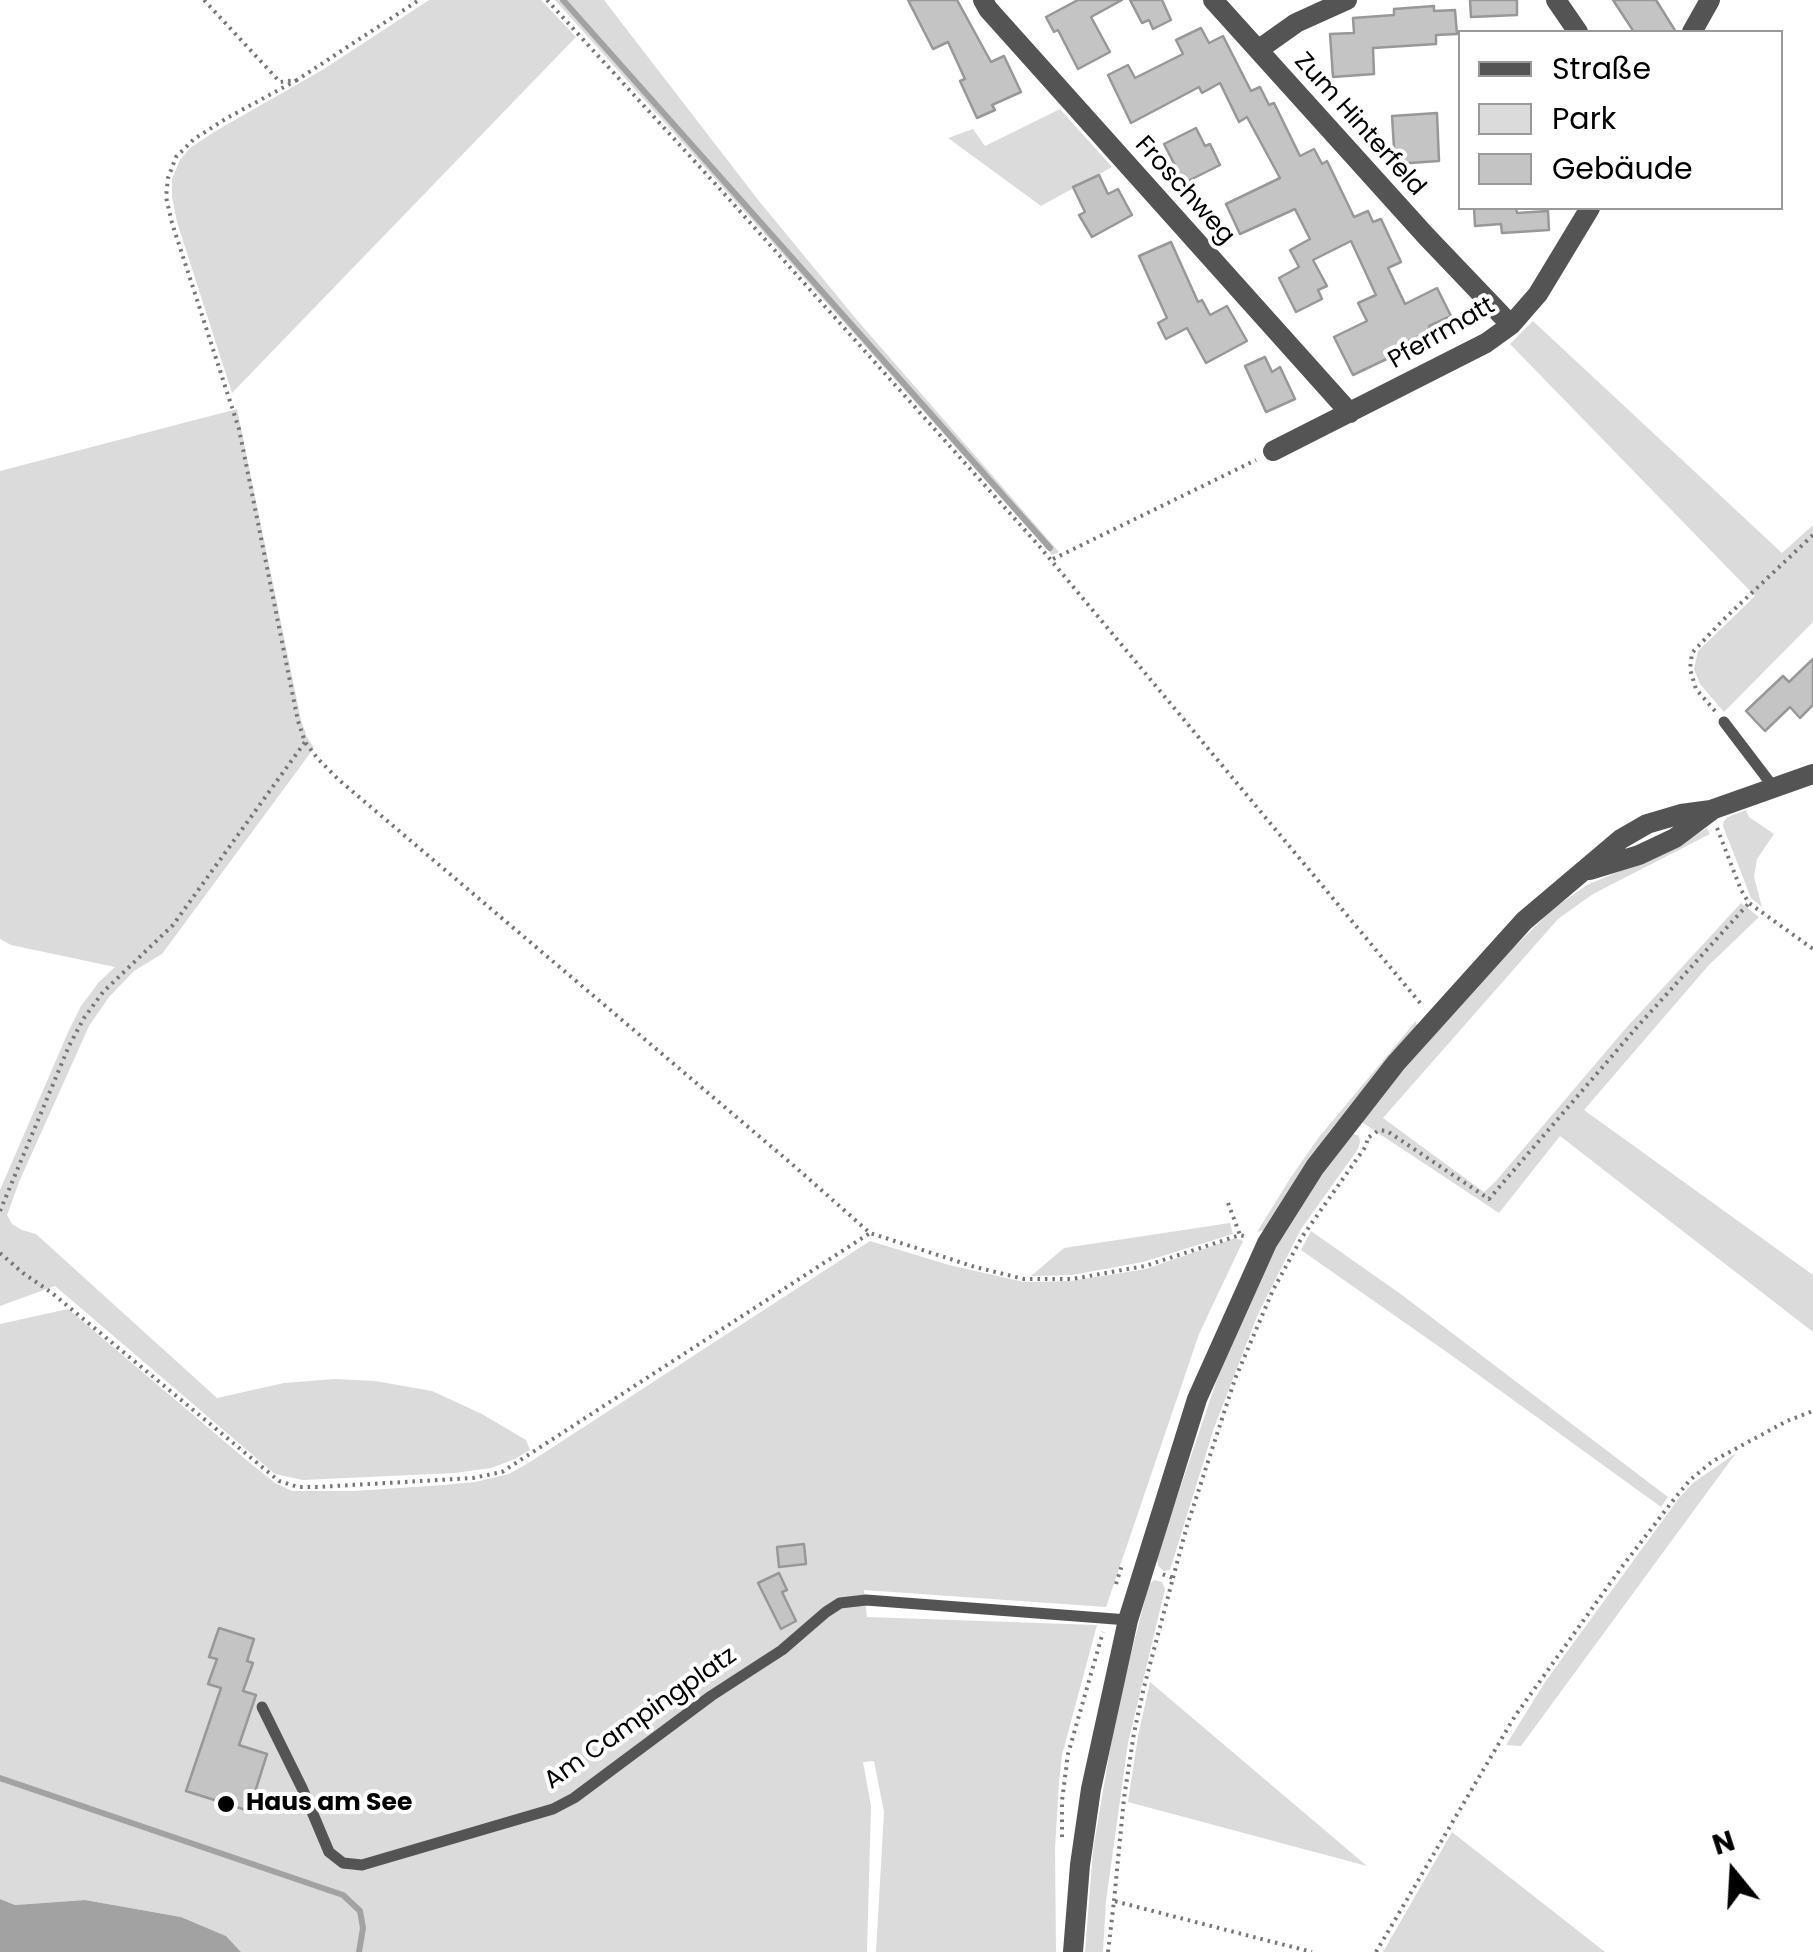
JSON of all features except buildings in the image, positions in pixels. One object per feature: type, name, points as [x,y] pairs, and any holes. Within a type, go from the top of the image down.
[{"type":"street","name":"Froschweg","points":[[983,0],[1350,413]]},
{"type":"street","name":"Zum Hinterfeld","points":[[1213,0],[1426,236],[1512,325]]},
{"type":"street","points":[[1258,50],[1296,23],[1347,0]]},
{"type":"street","points":[[1556,0],[1577,30]]},
{"type":"street","points":[[1693,30],[1710,0]]},
{"type":"street","name":"Pferrmatt","points":[[1274,451],[1486,343],[1512,325],[1538,294],[1589,210]]},
{"type":"street","points":[[1073,1952],[1091,1789],[1128,1620],[1197,1399],[1267,1243],[1314,1168],[1435,1018],[1524,922],[1579,874],[1639,855],[1675,838],[1711,810],[1813,774]]},
{"type":"lane","points":[[1724,722],[1775,788]]},
{"type":"lane","name":"Am Campingplatz","points":[[262,1707],[329,1852],[344,1862],[362,1865],[553,1809],[574,1798],[711,1696],[782,1650],[840,1603],[866,1600],[1128,1620]]},
{"type":"path","points":[[204,0],[280,82],[297,80]]},
{"type":"path","points":[[419,0],[297,80],[194,139],[176,157],[168,178],[166,198],[172,223],[238,430],[298,721],[306,742],[339,780],[870,1234],[975,1268],[1024,1279],[1072,1279],[1145,1266],[1240,1235],[1228,1203]]},
{"type":"path","points":[[547,0],[1051,560],[1435,1018]]},
{"type":"path","points":[[1051,560],[1274,451]]},
{"type":"path","points":[[1724,722],[1696,689],[1690,669],[1692,653],[1813,536]]},
{"type":"path","points":[[0,1210],[84,1018],[103,992],[173,925],[306,742]]},
{"type":"path","points":[[1711,810],[1749,903],[1813,949]]},
{"type":"path","points":[[1108,1952],[1134,1733],[1187,1526],[1228,1398],[1266,1306],[1302,1236],[1369,1137],[1379,1130],[1387,1130],[1489,1199],[1749,903]]},
{"type":"path","points":[[1348,1122],[1369,1137]]},
{"type":"path","points":[[0,1253],[279,1481],[298,1487],[318,1487],[473,1478],[502,1472],[870,1234]]},
{"type":"path","points":[[1376,1952],[1515,1716],[1675,1498],[1712,1462],[1813,1411]]},
{"type":"path","points":[[1144,1568],[1173,1578]]},
{"type":"path","points":[[1114,1901],[1312,1952]]},
{"type":"green space","points":[[429,0],[541,0],[576,37],[232,393],[177,222],[172,179],[180,160],[214,132],[324,69]]},
{"type":"green space","points":[[555,0],[604,0],[759,201],[857,320],[1059,552],[1052,555]]},
{"type":"green space","points":[[1060,109],[1112,167],[1041,206],[948,138],[973,129],[985,146]]},
{"type":"green space","points":[[1533,321],[1782,553],[1813,525],[1813,622],[1724,712],[1700,684],[1694,669],[1698,651],[1755,596],[1510,344]]},
{"type":"green space","points":[[237,409],[301,720],[314,748],[162,954],[134,971],[89,1026],[7,1215],[12,1224],[36,1234],[217,1398],[284,1383],[335,1379],[432,1391],[526,1440],[530,1450],[491,1468],[303,1480],[275,1474],[55,1286],[0,1306],[0,1190],[81,1006],[115,967],[11,945],[0,939],[0,471]]},
{"type":"green space","points":[[1746,810],[1749,817],[1774,834],[1757,859],[1754,877],[1762,907],[1751,898],[1723,826],[1728,817]]},
{"type":"green space","points":[[1707,828],[1710,834],[1593,894],[1558,919],[1383,1118],[1484,1192],[1741,903],[1759,917],[1708,966],[1584,1110],[1813,1275],[1813,1332],[1560,1136],[1499,1213],[1363,1123],[1363,1118],[1422,1048],[1555,907],[1589,884],[1673,849]]},
{"type":"green space","points":[[1416,1021],[1417,1026],[1329,1132],[1264,1230],[1257,1232],[1319,1137]]},
{"type":"green space","points":[[1351,1133],[1359,1136],[1358,1149],[1301,1229],[1258,1314],[1214,1428],[1170,1570],[1164,1571],[1158,1566],[1157,1556],[1225,1356],[1277,1243]]},
{"type":"green space","points":[[1230,1223],[1233,1234],[1143,1262],[1072,1275],[1031,1276],[1064,1248]]},
{"type":"green space","points":[[1311,1231],[1402,1295],[1668,1497],[1661,1507],[1301,1250]]},
{"type":"green space","points":[[1235,1238],[1243,1241],[1199,1334],[1106,1607],[864,1590],[867,1617],[1097,1625],[1062,1755],[1055,1849],[1056,1952],[876,1952],[884,1812],[874,1761],[863,1762],[871,1806],[867,1952],[241,1952],[226,1936],[181,1917],[85,1900],[15,1905],[0,1899],[0,1324],[68,1309],[244,1458],[275,1483],[292,1491],[444,1485],[509,1474],[530,1462],[870,1241],[1024,1282],[1071,1281],[1146,1269]]},
{"type":"green space","points":[[1736,1453],[1521,1746],[1506,1745],[1545,1682],[1679,1498],[1693,1483]]},
{"type":"green space","points":[[1154,1580],[1162,1582],[1165,1589],[1128,1743],[1106,1901],[1103,1952],[1085,1952],[1093,1850],[1117,1708],[1149,1584]]},
{"type":"green space","points":[[1150,1682],[1367,1866],[1128,1802]]},
{"type":"green space","points":[[1452,1832],[1605,1952],[1383,1952]]},
{"type":"shaded area","points":[[0,1899],[15,1905],[85,1900],[181,1917],[226,1936],[241,1952],[0,1952]]},
{"type":"waterway","points":[[563,0],[1050,548]]},
{"type":"waterway","points":[[0,1778],[343,1895],[360,1911],[363,1928],[359,1952]]},
{"type":"place","name":"Haus am See","points":[[226,1804]]}]
